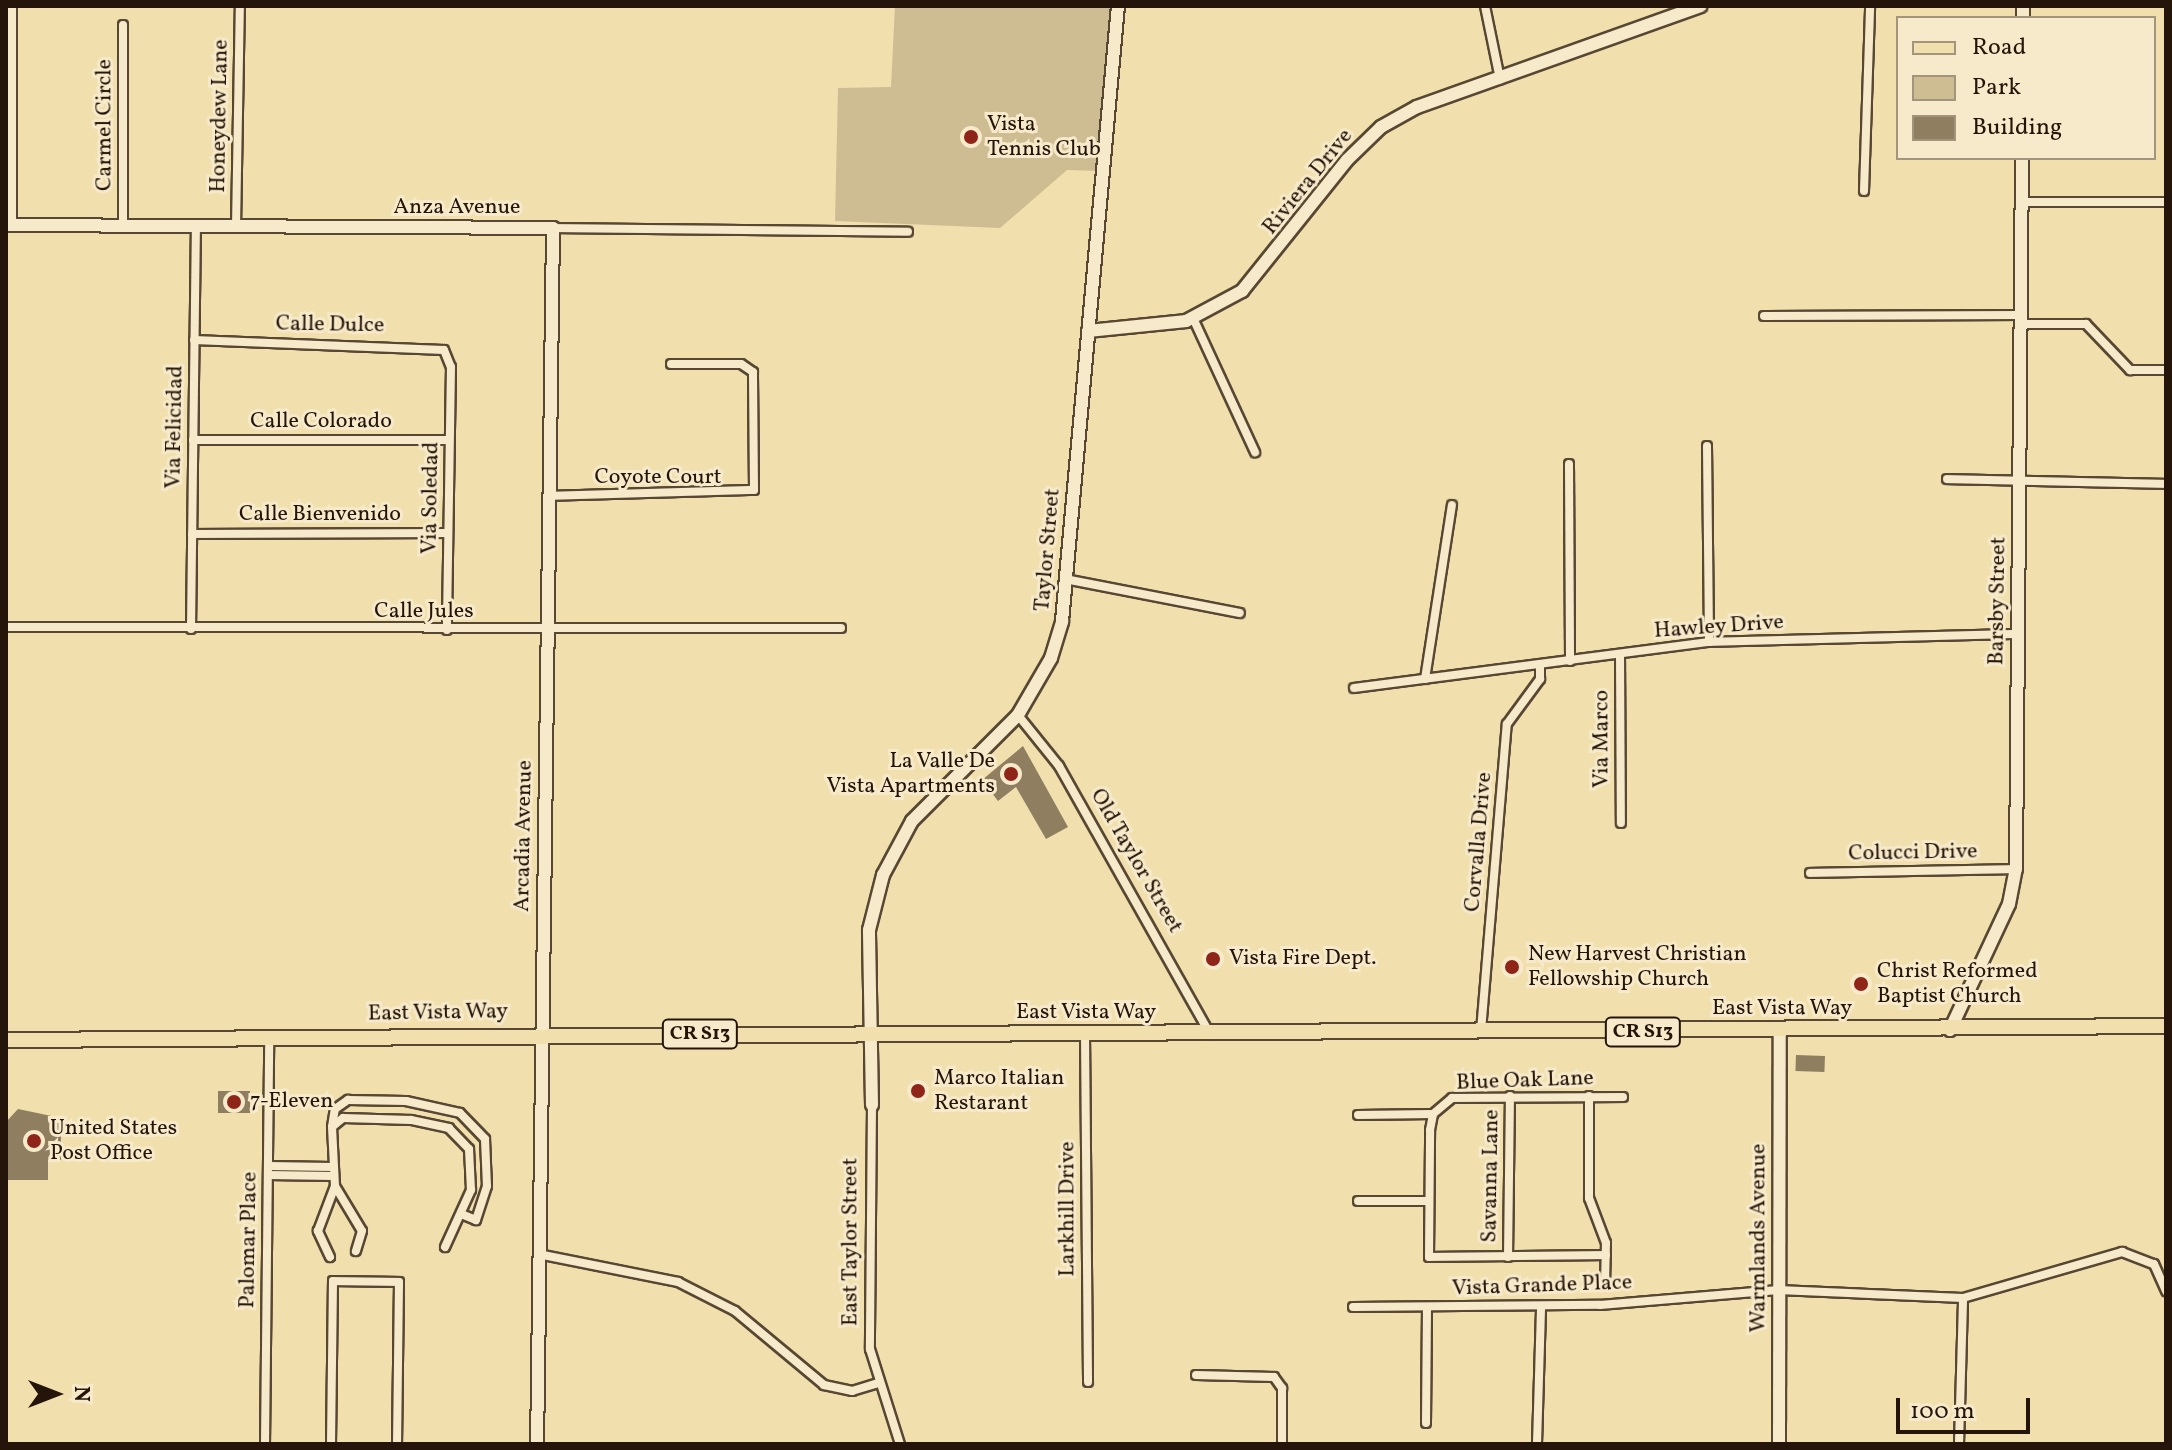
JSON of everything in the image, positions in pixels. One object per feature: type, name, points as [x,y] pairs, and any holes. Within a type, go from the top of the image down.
[{"type":"main road","name":"East Vista Way","points":[[6,1040],[541,1033],[1481,1034],[2166,1026]]},
{"type":"street","points":[[9,225],[12,6]]},
{"type":"street","name":"Honeydew Lane","points":[[236,227],[240,6]]},
{"type":"street","name":"Taylor Street","points":[[868,1035],[869,930],[883,875],[912,821],[1018,715],[1054,650],[1065,579],[1118,6]]},
{"type":"street","points":[[1485,6],[1500,80]]},
{"type":"street","name":"Riviera Drive","points":[[1088,331],[1193,318],[1263,271],[1381,127],[1701,6]]},
{"type":"street","points":[[1864,191],[1870,6]]},
{"type":"street","name":"Carmel Circle","points":[[123,25],[123,225]]},
{"type":"street","name":"Barsby Street","points":[[1950,1030],[2006,911],[2016,869],[2022,160]]},
{"type":"street","points":[[2022,202],[2166,202]]},
{"type":"street","name":"Anza Avenue","points":[[9,225],[908,232]]},
{"type":"street","name":"Via Felicidad","points":[[191,629],[196,225]]},
{"type":"street","name":"Arcadia Avenue","points":[[537,1444],[553,228]]},
{"type":"street","points":[[1764,316],[2021,319],[2086,324],[2130,370],[2166,370]]},
{"type":"street","points":[[1193,318],[1255,452]]},
{"type":"street","name":"Calle Dulce","points":[[194,340],[436,344],[451,367]]},
{"type":"street","name":"Coyote Court","points":[[549,496],[754,490],[753,372],[741,364],[671,364]]},
{"type":"street","name":"Via Soledad","points":[[447,630],[451,367]]},
{"type":"street","name":"Calle Colorado","points":[[193,440],[449,440]]},
{"type":"street","points":[[1707,446],[1709,642]]},
{"type":"street","points":[[1569,464],[1570,661]]},
{"type":"street","points":[[1947,479],[2166,484]]},
{"type":"street","points":[[1425,679],[1452,505]]},
{"type":"street","name":"Calle Bienvenido","points":[[192,534],[448,533]]},
{"type":"street","points":[[1065,579],[1240,613]]},
{"type":"street","name":"Calle Jules","points":[[6,627],[447,630],[841,628]]},
{"type":"street","name":"Hawley Drive","points":[[1354,688],[1709,642],[2018,634]]},
{"type":"street","name":"Via Marco","points":[[1620,654],[1621,823]]},
{"type":"street","name":"Corvalla Drive","points":[[1481,1034],[1507,724],[1540,679],[1540,664]]},
{"type":"street","name":"Old Taylor Street","points":[[1018,715],[1059,766],[1210,1034]]},
{"type":"street","name":"Colucci Drive","points":[[1810,873],[2016,869]]},
{"type":"street","name":"Warmlands Avenue","points":[[1779,1444],[1780,1032]]},
{"type":"street","name":"East Taylor Street","points":[[868,1035],[872,1105],[869,1287],[878,1383],[900,1444]]},
{"type":"street","name":"Larkhill Drive","points":[[1085,1035],[1088,1382]]},
{"type":"street","name":"Palomar Place","points":[[265,1444],[269,1037]]},
{"type":"street","name":"Savanna Lane","points":[[1508,1257],[1510,1096]]},
{"type":"street","points":[[1589,1096],[1589,1198],[1606,1255],[1605,1285]]},
{"type":"street","name":"Blue Oak Lane","points":[[1433,1114],[1452,1098],[1623,1097]]},
{"type":"street","points":[[330,1257],[318,1231],[334,1176],[332,1127],[335,1109],[348,1100],[406,1101],[460,1113],[485,1139],[487,1157],[476,1220],[461,1214]]},
{"type":"street","points":[[1358,1115],[1433,1114],[1429,1257],[1606,1255]]},
{"type":"street","points":[[332,1127],[350,1118],[449,1128],[472,1155],[471,1190],[445,1247]]},
{"type":"street","points":[[268,1171],[334,1176]]},
{"type":"street","points":[[334,1176],[362,1231],[356,1251]]},
{"type":"street","points":[[1358,1201],[1429,1201]]},
{"type":"street","name":"Vista Grande Place","points":[[1353,1307],[1541,1306],[1778,1290],[1963,1298],[2122,1252],[2154,1264],[2166,1291]]},
{"type":"street","points":[[538,1254],[678,1282],[735,1311],[824,1385],[852,1391],[878,1383]]},
{"type":"street","points":[[331,1444],[333,1281],[399,1282],[397,1444]]},
{"type":"street","points":[[1959,1444],[1963,1298]]},
{"type":"street","points":[[1537,1444],[1541,1306]]},
{"type":"street","points":[[1426,1423],[1427,1307]]},
{"type":"street","points":[[1196,1375],[1274,1377],[1282,1388],[1282,1444]]},
{"type":"green space","name":"Vista Tennis Club","points":[[895,6],[1117,6],[1101,171],[1067,170],[1000,228],[835,221],[838,88],[891,87]]},
{"type":"building","points":[[1023,746],[1068,827],[1046,839],[1016,787],[998,801],[982,780]]},
{"type":"building","points":[[1796,1055],[1825,1056],[1824,1072],[1795,1071]]},
{"type":"building","name":"7-Eleven","points":[[218,1091],[250,1091],[250,1113],[218,1113]]},
{"type":"building","name":"United States Post Office","points":[[18,1109],[61,1118],[61,1160],[48,1160],[48,1180],[6,1180],[6,1122]]},
{"type":"place","name":"Vista Tennis Club","points":[[971,137]]},
{"type":"place","name":"La Valle De Vista Apartments","points":[[1011,774]]},
{"type":"place","name":"Vista Fire Dept.","points":[[1213,959]]},
{"type":"place","name":"New Harvest Christian Fellowship Church","points":[[1512,967]]},
{"type":"place","name":"Christ Reformed Baptist Church","points":[[1861,984]]},
{"type":"place","name":"Marco Italian Restarant","points":[[918,1091]]},
{"type":"place","name":"7-Eleven","points":[[234,1102]]},
{"type":"place","name":"United States Post Office","points":[[34,1141]]}]
